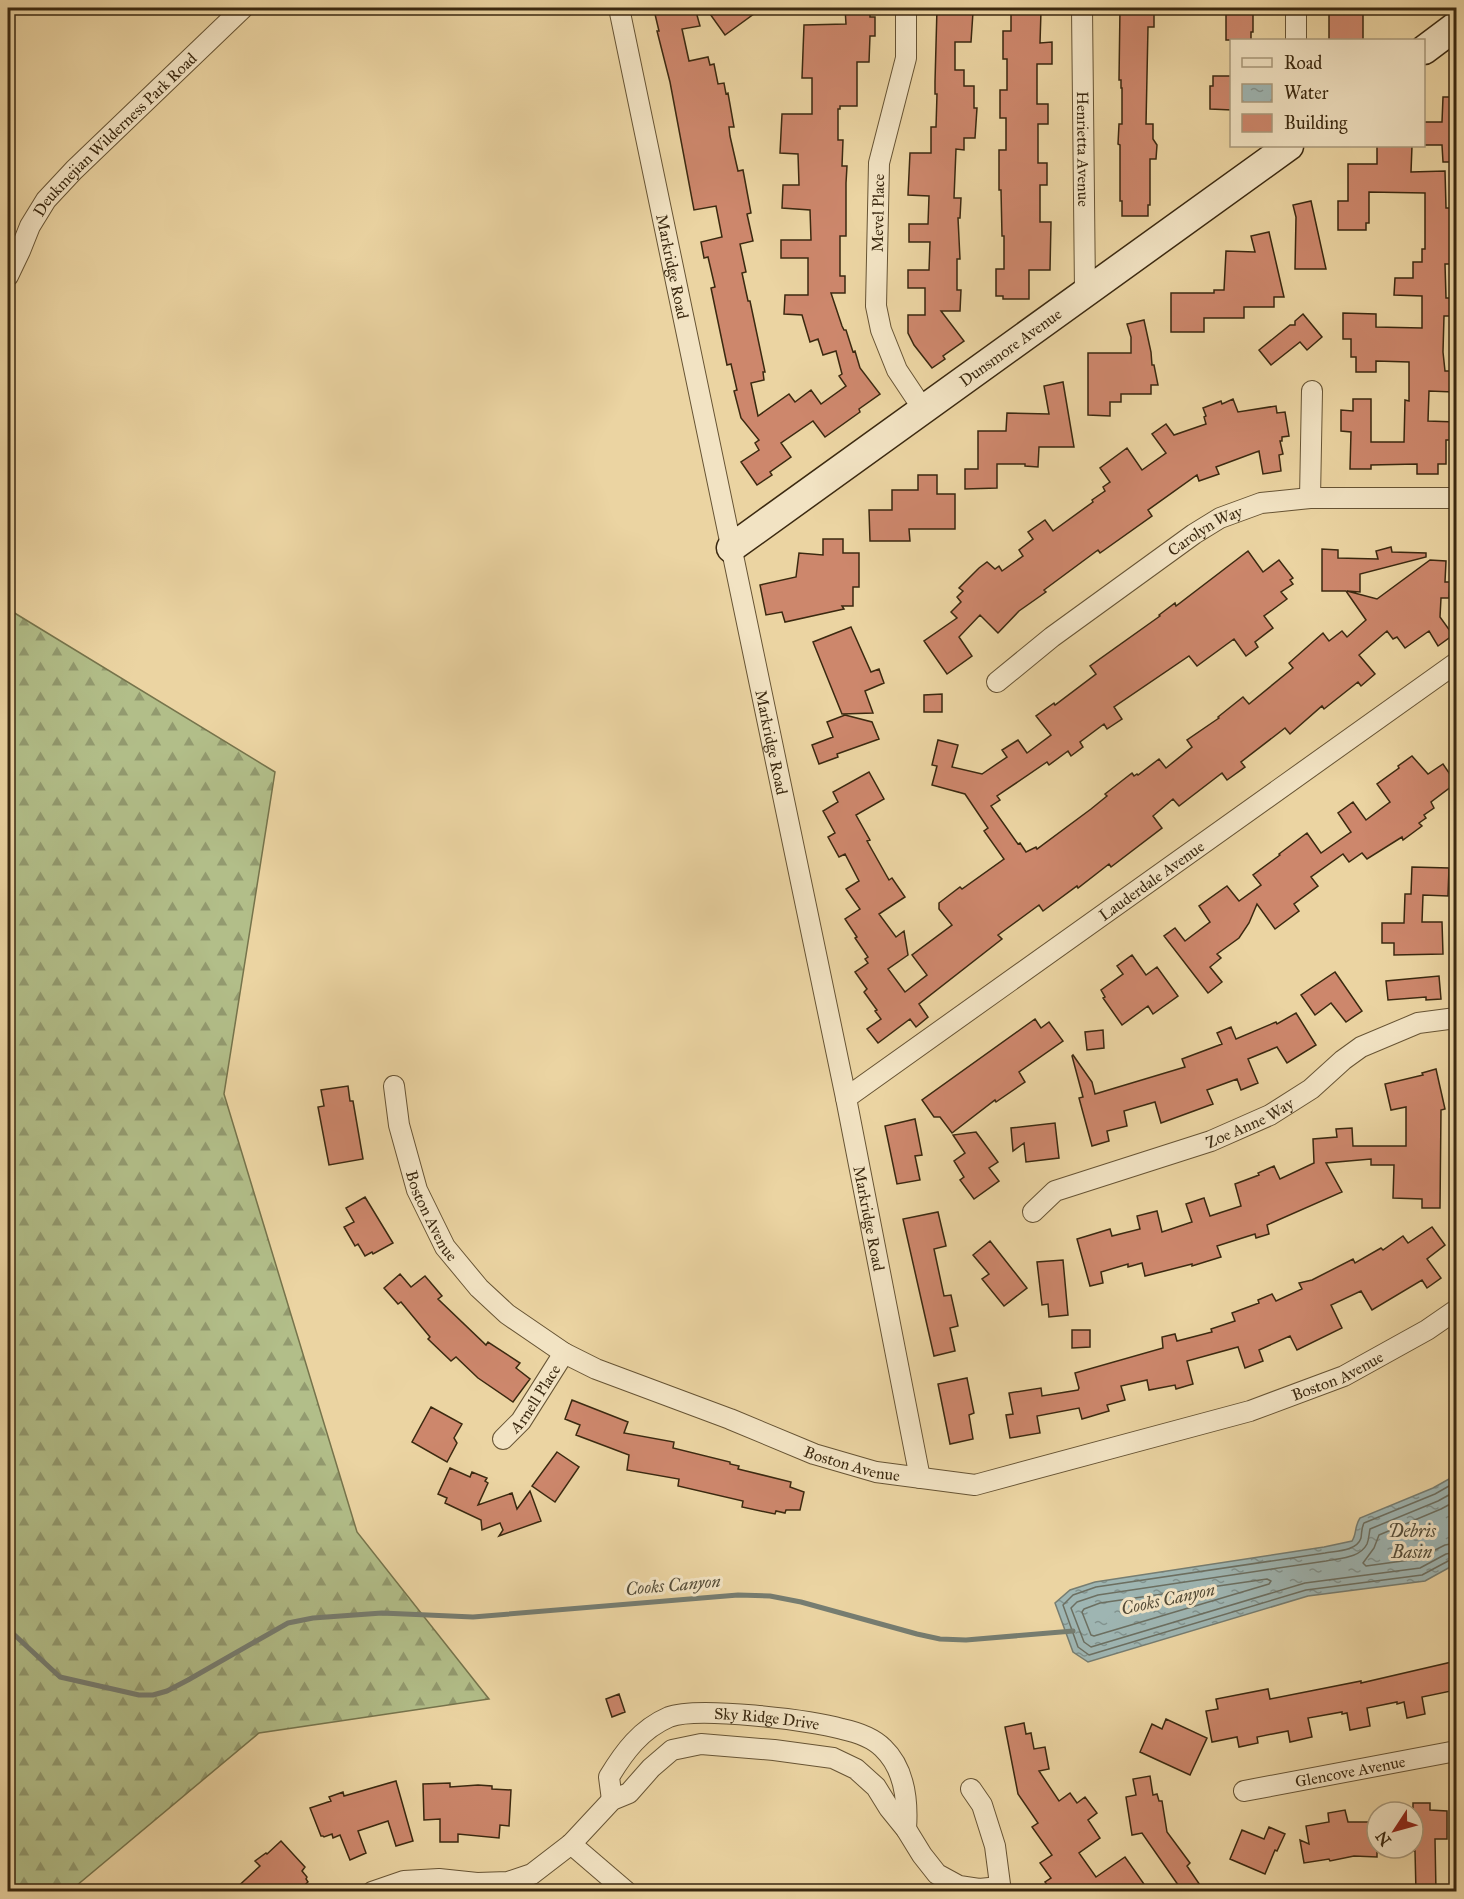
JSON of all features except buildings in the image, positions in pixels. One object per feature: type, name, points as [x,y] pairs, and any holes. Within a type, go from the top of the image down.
[{"type":"street","name":"Deukmejian Wilderness Park Road","points":[[8,276],[30,226],[46,200],[74,170],[243,8]]},
{"type":"street","name":"Markridge Road","points":[[619,8],[846,1098],[920,1478]]},
{"type":"street","name":"Mevel Place","points":[[906,8],[906,58],[879,163],[876,306],[880,330],[897,370],[923,409]]},
{"type":"street","name":"Henrietta Avenue","points":[[1082,8],[1085,292]]},
{"type":"street","points":[[1296,8],[1296,39]]},
{"type":"street","points":[[1425,49],[1456,26]]},
{"type":"street","name":"Dunsmore Avenue","points":[[731,548],[1288,147]]},
{"type":"street","points":[[1310,498],[1312,391]]},
{"type":"street","name":"Carolyn Way","points":[[997,682],[1052,637],[1194,534],[1220,518],[1261,503],[1310,498],[1456,498]]},
{"type":"street","name":"Lauderdale Avenue","points":[[846,1098],[1456,663]]},
{"type":"street","name":"Zoe Anne Way","points":[[1033,1212],[1055,1191],[1211,1141],[1270,1115],[1311,1089],[1361,1047],[1418,1023],[1456,1018]]},
{"type":"street","name":"Boston Avenue","points":[[394,1086],[399,1125],[417,1190],[445,1247],[479,1288],[507,1314],[564,1353],[596,1369],[730,1419],[814,1454],[876,1472],[975,1485],[1250,1411],[1344,1376],[1427,1330],[1456,1311]]},
{"type":"street","name":"Arnell Place","points":[[503,1439],[521,1421],[564,1353]]},
{"type":"street","name":"Sky Ridge Drive","points":[[612,1800],[609,1777],[633,1743],[648,1729],[671,1717],[693,1713],[731,1714],[841,1728],[864,1736],[883,1748],[899,1770],[908,1808],[906,1829]]},
{"type":"street","name":"Sky Ridge Drive","points":[[372,1892],[404,1881],[507,1882],[532,1874],[571,1844],[612,1800],[629,1794],[651,1768],[672,1750],[701,1744],[833,1758],[856,1769],[876,1787],[922,1855],[938,1874],[959,1886],[1001,1889]]},
{"type":"street","name":"Glencove Avenue","points":[[1244,1791],[1456,1751]]},
{"type":"street","points":[[971,1789],[982,1805],[995,1846],[1001,1889]]},
{"type":"street","points":[[571,1844],[627,1892]]},
{"type":"green space","points":[[8,609],[275,772],[224,1094],[357,1532],[489,1699],[259,1733],[70,1891],[8,1891]]},
{"type":"water","name":"Debris Basin","points":[[1456,1475],[1456,1565],[1425,1581],[1308,1596],[1088,1662],[1073,1652],[1055,1603],[1070,1590],[1095,1582],[1352,1541],[1360,1518],[1433,1488]]},
{"type":"waterway","name":"Cooks Canyon","points":[[8,1629],[60,1677],[139,1695],[153,1695],[167,1691],[288,1623],[313,1618],[382,1613],[473,1617],[738,1595],[770,1596],[801,1602],[940,1639],[966,1640],[1073,1631]]}]
